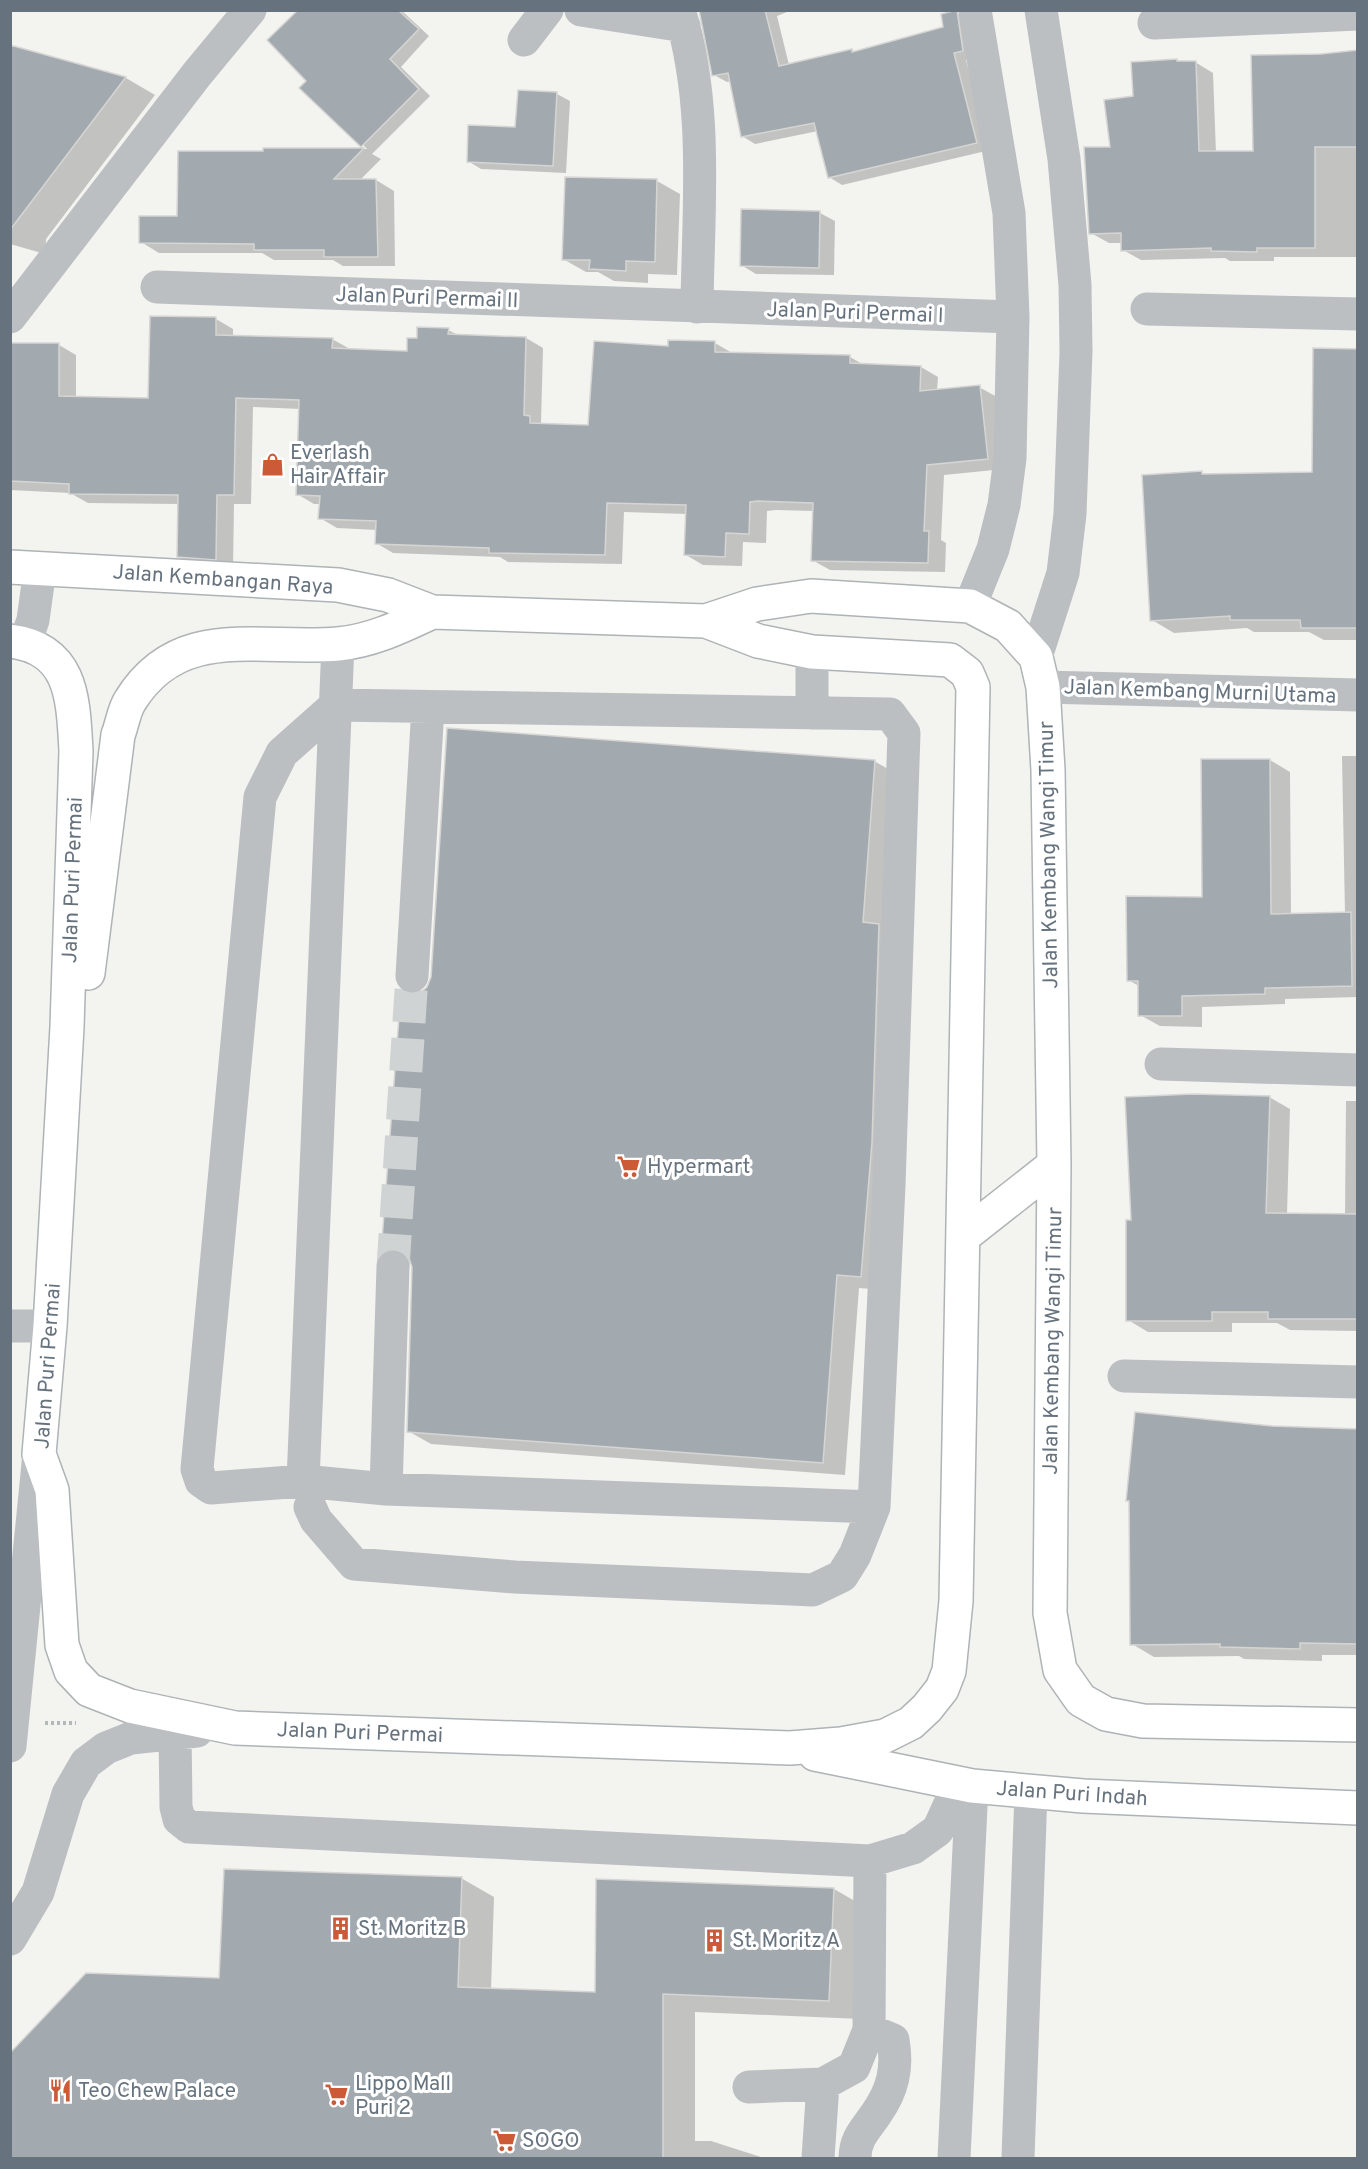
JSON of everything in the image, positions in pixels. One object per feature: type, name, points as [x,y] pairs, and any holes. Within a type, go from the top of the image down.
[{"type":"main road","name":"Jalan Kembangan Raya","points":[[26,568],[338,585],[388,595],[432,612],[706,621],[758,641],[812,652],[950,660],[967,673],[973,687],[964,1235]]},
{"type":"main road","name":"Jalan Kembangan Raya","points":[[706,621],[757,604],[811,596],[970,606],[1008,626],[1039,672]]},
{"type":"main road","name":"Jalan Kembangan Raya","points":[[67,1027],[86,985],[116,752],[129,702],[154,670],[184,652],[246,643],[338,644],[384,634],[432,612]]},
{"type":"main road","name":"Jalan Puri Permai","points":[[18,642],[52,659],[70,685],[76,751],[67,1027],[50,1326],[39,1454],[52,1490],[62,1645],[71,1671],[88,1690],[110,1700],[235,1728],[790,1748]]},
{"type":"main road","name":"Jalan Kembang Wangi Timur","points":[[1039,672],[1048,770],[1054,1165],[1050,1613],[1060,1670],[1081,1700],[1106,1714],[1143,1721],[1358,1725]]},
{"type":"main road","points":[[790,1748],[885,1736],[911,1723],[942,1689],[949,1671],[956,1601],[964,1235],[1054,1165]]},
{"type":"main road","name":"Jalan Puri Indah","points":[[790,1748],[965,1785],[1031,1792],[1358,1808]]},
{"type":"street","points":[[10,317],[249,10]]},
{"type":"street","points":[[524,40],[546,10]]},
{"type":"street","points":[[581,10],[682,18],[698,129],[697,307]]},
{"type":"street","points":[[970,606],[993,549],[1004,506],[1010,458],[1013,317],[1009,213],[975,10]]},
{"type":"street","name":"Jalan Kembang Wangi Timur","points":[[1039,672],[1063,573],[1070,514],[1076,352],[1075,285],[1064,159],[1041,10]]},
{"type":"street","points":[[1154,23],[1358,14]]},
{"type":"street","name":"Jalan Puri Permai II","points":[[157,287],[697,307]]},
{"type":"street","name":"Jalan Puri Permai I","points":[[697,307],[1013,317]]},
{"type":"street","points":[[1146,309],[1358,314]]},
{"type":"street","points":[[18,642],[33,620],[26,568]]},
{"type":"street","points":[[338,644],[336,705],[307,1494],[316,1520],[354,1564],[515,1577],[813,1590],[842,1576],[855,1555],[874,1507],[890,1185],[904,733],[890,714],[336,705],[282,753],[260,798],[197,1469],[201,1480],[211,1488],[307,1494],[386,1489],[874,1507]]},
{"type":"street","points":[[812,652],[812,713]]},
{"type":"street","name":"Jalan Kembang Murni Utama","points":[[1039,672],[1358,695]]},
{"type":"street","points":[[412,976],[428,707]]},
{"type":"street","points":[[1161,1064],[1358,1070]]},
{"type":"street","points":[[386,1489],[393,1267]]},
{"type":"street","points":[[10,1326],[50,1326]]},
{"type":"street","points":[[1124,1376],[1358,1382]]},
{"type":"street","points":[[10,1746],[15,1672],[39,1454]]},
{"type":"street","points":[[10,1940],[38,1892],[68,1794],[86,1763],[106,1749],[131,1738],[235,1728]]},
{"type":"street","points":[[175,1732],[176,1807],[179,1819],[189,1827],[870,1861],[913,1848],[938,1830],[965,1785]]},
{"type":"street","points":[[953,2157],[965,1785]]},
{"type":"street","points":[[1018,2158],[1031,1792]]},
{"type":"street","points":[[749,2087],[823,2084],[854,2067],[869,2030],[870,1861]]},
{"type":"street","points":[[855,2158],[859,2135],[877,2114],[893,2085],[897,2059],[892,2040],[869,2030]]},
{"type":"street","points":[[818,2158],[823,2084]]},
{"type":"building","points":[[298,10],[398,10],[419,29],[390,59],[419,89],[361,147],[299,88],[306,81],[267,40]]},
{"type":"building","points":[[699,10],[765,10],[779,66],[852,49],[852,52],[943,27],[941,14],[957,10],[963,51],[954,53],[977,143],[828,178],[814,123],[741,137],[728,73],[712,76]]},
{"type":"building","points":[[10,45],[126,77],[10,230]]},
{"type":"building","points":[[1358,50],[1358,147],[1315,147],[1315,248],[1257,248],[1257,252],[1211,251],[1211,248],[1121,251],[1121,233],[1089,234],[1084,147],[1110,147],[1104,100],[1133,96],[1131,62],[1177,59],[1177,61],[1196,61],[1199,151],[1253,151],[1251,55],[1321,54]]},
{"type":"building","points":[[518,90],[557,92],[553,166],[467,162],[468,125],[515,127]]},
{"type":"building","points":[[263,148],[364,148],[334,179],[376,179],[378,257],[324,257],[324,250],[254,250],[254,244],[139,243],[139,216],[177,216],[178,151],[263,151]]},
{"type":"building","points":[[565,177],[657,179],[655,262],[626,261],[626,271],[589,269],[590,260],[562,260]]},
{"type":"building","points":[[741,209],[820,211],[819,268],[740,266]]},
{"type":"building","points":[[150,316],[216,317],[216,335],[333,338],[332,348],[407,351],[407,338],[417,338],[417,327],[449,328],[448,334],[526,337],[524,415],[530,416],[530,423],[588,425],[594,341],[668,346],[668,340],[715,341],[715,352],[850,355],[850,363],[921,366],[920,391],[980,385],[988,459],[927,465],[924,531],[929,531],[928,563],[811,561],[813,503],[758,501],[750,502],[749,534],[726,533],[725,557],[684,555],[686,505],[607,503],[605,555],[489,553],[489,548],[375,544],[376,521],[318,519],[320,496],[296,495],[299,400],[236,398],[234,495],[217,495],[216,560],[177,557],[178,495],[69,494],[69,484],[10,481],[10,343],[59,343],[59,396],[148,398]]},
{"type":"building","points":[[1313,348],[1358,349],[1358,628],[1301,628],[1300,620],[1230,620],[1230,616],[1150,621],[1142,475],[1202,471],[1202,474],[1312,472]]},
{"type":"building","name":"Hypermart","points":[[447,728],[875,760],[863,922],[879,924],[872,1142],[861,1277],[837,1275],[823,1463],[407,1432],[412,1267],[409,1258],[402,1251],[393,1248],[381,1253],[401,991],[410,995],[420,993],[427,987],[431,977]]},
{"type":"building","points":[[1201,759],[1270,759],[1271,914],[1351,912],[1352,986],[1265,988],[1265,994],[1182,996],[1182,1016],[1138,1016],[1138,981],[1127,981],[1126,896],[1202,897]]},
{"type":"building","points":[[1193,1094],[1270,1096],[1266,1213],[1358,1214],[1358,1319],[1268,1319],[1268,1312],[1212,1312],[1212,1321],[1126,1321],[1126,1220],[1131,1220],[1125,1097]]},
{"type":"building","points":[[1135,1412],[1272,1426],[1358,1429],[1358,1644],[1300,1643],[1300,1649],[1220,1647],[1220,1644],[1130,1645],[1129,1501],[1126,1501]]},
{"type":"building","name":"Lippo Mall Puri 2","points":[[224,1869],[462,1877],[458,1987],[595,1992],[596,1879],[834,1888],[829,2001],[663,1994],[663,2158],[10,2158],[10,2053],[86,1973],[219,1978]]},
{"type":"tunnel","points":[[393,1267],[412,976]]},
{"type":"place","name":"Everlash Hair Affair","points":[[272,464]]},
{"type":"place","name":"Hypermart","points":[[629,1166]]},
{"type":"place","name":"St. Moritz B","points":[[340,1928]]},
{"type":"place","name":"St. Moritz A","points":[[714,1940]]},
{"type":"place","name":"Teo Chew Palace","points":[[60,2090]]},
{"type":"place","name":"Lippo Mall Puri 2","points":[[337,2095]]},
{"type":"place","name":"SOGO","points":[[504,2140]]}]
